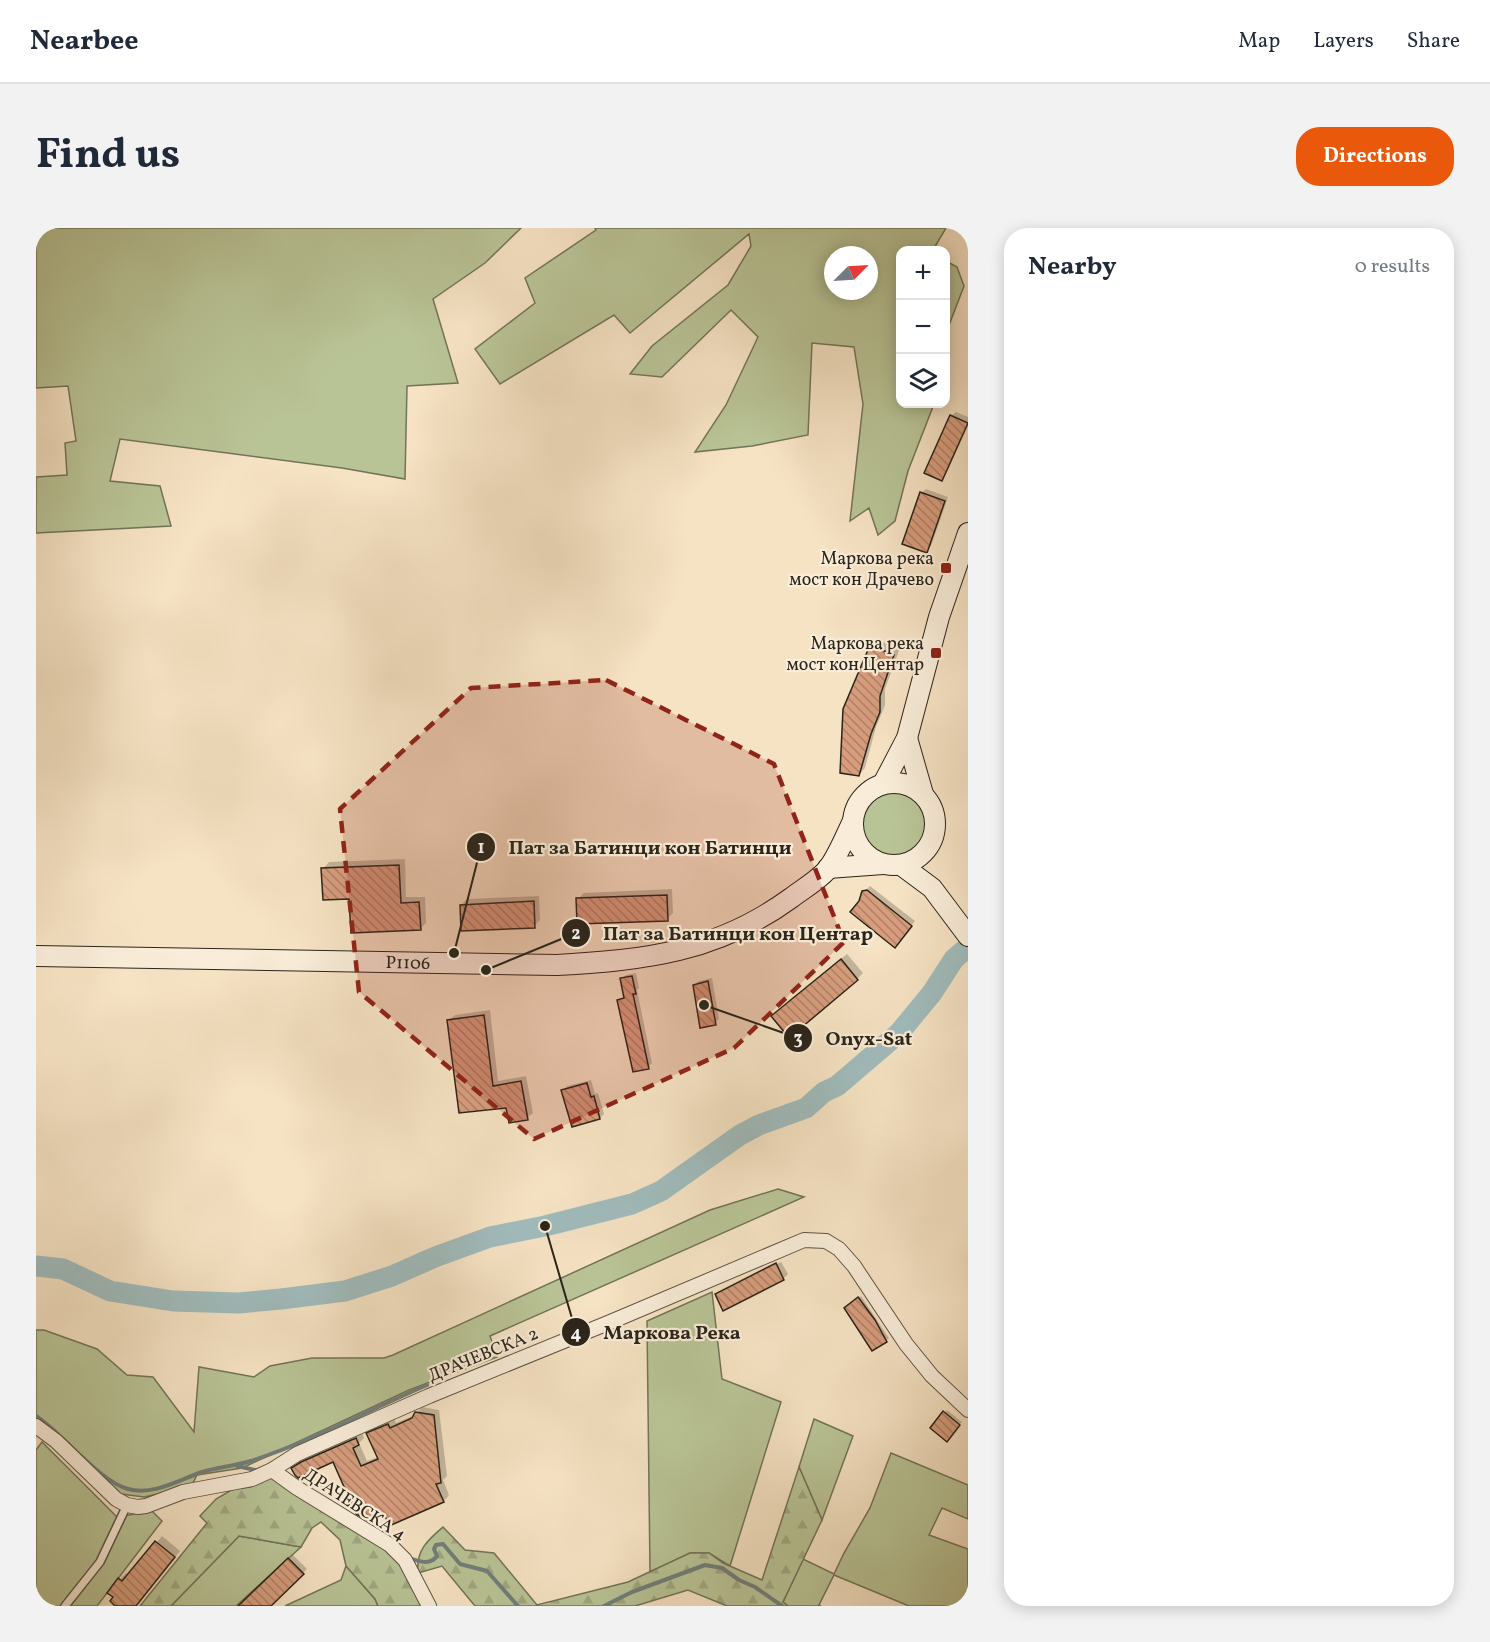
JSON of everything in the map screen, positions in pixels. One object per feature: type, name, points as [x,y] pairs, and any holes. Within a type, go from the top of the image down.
[{"type":"main road","points":[[884,784],[907,738],[939,616],[968,533]]},
{"type":"main road","points":[[907,738],[923,794]]},
{"type":"main road","points":[[828,868],[892,864],[915,860],[926,851],[932,842],[936,822],[930,802],[923,794],[909,785],[892,782],[884,784],[862,798],[854,813],[855,837],[869,857],[892,864],[932,888],[968,936]]},
{"type":"main road","points":[[828,868],[853,821]]},
{"type":"main road","points":[[926,851],[932,888]]},
{"type":"main road","name":"P1106","points":[[36,956],[557,965],[616,962],[693,947],[744,927],[766,916],[828,868]]},
{"type":"street","name":"ДРАЧЕВСКА 2","points":[[127,1505],[146,1506],[183,1492],[241,1483],[272,1470],[297,1454],[429,1396],[804,1240],[826,1241],[839,1249],[854,1266],[906,1344],[932,1376],[968,1410]]},
{"type":"street","points":[[36,1426],[56,1441],[116,1499],[127,1505]]},
{"type":"street","name":"ДРАЧЕВСКА 4","points":[[272,1470],[390,1545],[405,1560],[429,1606]]},
{"type":"lane","points":[[64,1606],[100,1562],[127,1505]]},
{"type":"highlighted area","points":[[606,680],[774,764],[844,942],[734,1048],[534,1139],[359,992],[340,809],[471,688]]},
{"type":"green space","points":[[36,228],[521,228],[485,263],[433,299],[458,383],[407,386],[405,479],[342,468],[120,439],[110,481],[160,486],[171,526],[36,533],[36,477],[67,475],[65,443],[76,441],[68,386],[36,388]]},
{"type":"green space","points":[[595,228],[946,228],[935,246],[896,246],[896,408],[932,408],[908,471],[895,521],[878,535],[869,508],[850,521],[863,404],[854,347],[812,343],[808,435],[752,446],[695,452],[726,405],[758,337],[731,310],[662,377],[630,374],[652,346],[728,285],[751,246],[749,234],[630,333],[614,315],[500,384],[475,349],[535,303],[525,278],[596,230]]},
{"type":"green space","points":[[950,263],[957,267],[964,286],[950,323]]},
{"type":"green space","points":[[901,788],[914,794],[923,803],[927,809],[929,823],[927,837],[919,848],[908,856],[887,858],[869,848],[861,837],[859,816],[869,798],[880,790]]},
{"type":"green space","points":[[778,1189],[804,1197],[490,1336],[497,1357],[409,1390],[242,1468],[197,1475],[191,1487],[144,1497],[121,1494],[36,1422],[36,1330],[44,1330],[97,1349],[127,1375],[153,1377],[194,1432],[199,1367],[254,1377],[270,1366],[312,1358],[384,1358],[710,1210]]},
{"type":"green space","points":[[712,1292],[722,1379],[781,1402],[730,1566],[709,1553],[690,1553],[650,1572],[647,1321]]},
{"type":"green space","points":[[814,1419],[853,1436],[822,1520],[799,1467]]},
{"type":"green space","points":[[42,1442],[117,1517],[152,1511],[162,1521],[97,1606],[36,1606],[36,1450]]},
{"type":"green space","points":[[891,1453],[968,1485],[968,1519],[942,1508],[929,1535],[968,1549],[968,1606],[909,1606],[834,1575],[819,1605],[821,1606],[788,1606],[783,1602],[803,1559],[834,1574],[870,1508]]},
{"type":"green space","points":[[799,1467],[822,1520],[783,1602],[788,1606],[727,1606],[688,1590],[635,1606],[475,1606],[442,1566],[418,1573],[430,1606],[378,1606],[375,1599],[346,1566],[340,1540],[321,1522],[312,1528],[301,1547],[239,1536],[171,1606],[140,1606],[207,1523],[200,1516],[216,1499],[233,1489],[251,1487],[282,1468],[289,1476],[418,1571],[421,1551],[443,1527],[465,1550],[494,1553],[537,1605],[628,1582],[690,1553],[709,1553],[723,1563],[762,1580]]},
{"type":"green space","points":[[239,1536],[301,1547],[236,1606],[171,1606]]},
{"type":"green space","points":[[346,1566],[375,1599],[378,1606],[285,1606],[341,1580]]},
{"type":"building","points":[[950,415],[968,423],[942,481],[924,473]]},
{"type":"building","points":[[920,492],[945,501],[927,553],[902,544]]},
{"type":"building","points":[[870,645],[894,655],[880,696],[880,712],[859,776],[840,773],[843,709]]},
{"type":"building","points":[[399,865],[401,903],[419,902],[421,930],[351,933],[349,899],[323,900],[321,868]]},
{"type":"building","points":[[867,890],[912,926],[895,948],[850,912],[859,901],[862,891]]},
{"type":"building","points":[[667,895],[668,921],[577,924],[576,898]]},
{"type":"building","points":[[534,901],[535,928],[461,931],[460,905]]},
{"type":"building","points":[[841,959],[858,980],[789,1038],[771,1016]]},
{"type":"building","points":[[632,976],[636,994],[633,994],[649,1069],[633,1072],[617,1000],[624,998],[620,978]]},
{"type":"building","points":[[708,981],[716,1025],[700,1028],[693,985]]},
{"type":"building","points":[[484,1015],[493,1086],[521,1081],[528,1120],[509,1123],[506,1108],[459,1113],[447,1020]]},
{"type":"building","points":[[587,1083],[591,1097],[594,1096],[600,1119],[572,1127],[561,1090]]},
{"type":"building","points":[[776,1263],[784,1280],[723,1311],[715,1294]]},
{"type":"building","points":[[858,1297],[875,1320],[887,1342],[872,1351],[844,1308]]},
{"type":"building","points":[[943,1411],[960,1425],[947,1442],[930,1428]]},
{"type":"building","points":[[415,1412],[434,1415],[441,1483],[436,1484],[444,1502],[389,1526],[385,1516],[370,1522],[356,1514],[333,1462],[298,1478],[291,1468],[356,1438],[359,1445],[353,1448],[361,1466],[378,1459],[366,1433],[388,1424],[390,1428],[412,1418]]},
{"type":"building","points":[[155,1541],[175,1557],[136,1606],[115,1606],[110,1601],[113,1597],[107,1593],[118,1578],[122,1581]]},
{"type":"building","points":[[288,1558],[304,1574],[271,1606],[238,1606]]},
{"type":"waterway","points":[[36,1266],[63,1269],[110,1291],[173,1301],[239,1303],[281,1299],[345,1291],[392,1276],[490,1237],[632,1204],[661,1191],[740,1135],[759,1125],[806,1108],[824,1092],[837,1086],[899,1033],[932,993],[954,959],[968,947]]},
{"type":"waterway","points":[[36,1416],[106,1477],[117,1485],[137,1491],[156,1489],[202,1472],[245,1463],[274,1453],[427,1385]]},
{"type":"waterway","points":[[237,1466],[259,1471]]},
{"type":"waterway","points":[[409,1558],[424,1562],[431,1561],[437,1556],[434,1549],[436,1545],[443,1544],[460,1564],[487,1571],[518,1606]]},
{"type":"waterway","points":[[604,1606],[632,1592],[705,1565],[722,1568],[782,1606]]},
{"type":"place","name":"Маркова река мост кон Драчево","points":[[946,568]]},
{"type":"place","name":"Маркова река мост кон Центар","points":[[936,653]]},
{"type":"place","name":"Пат за Батинци кон Батинци","points":[[454,953]]},
{"type":"place","name":"Пат за Батинци кон Центар","points":[[486,970]]},
{"type":"place","name":"Onyx-Sat","points":[[704,1005]]},
{"type":"place","name":"Маркова Река","points":[[545,1226]]}]
